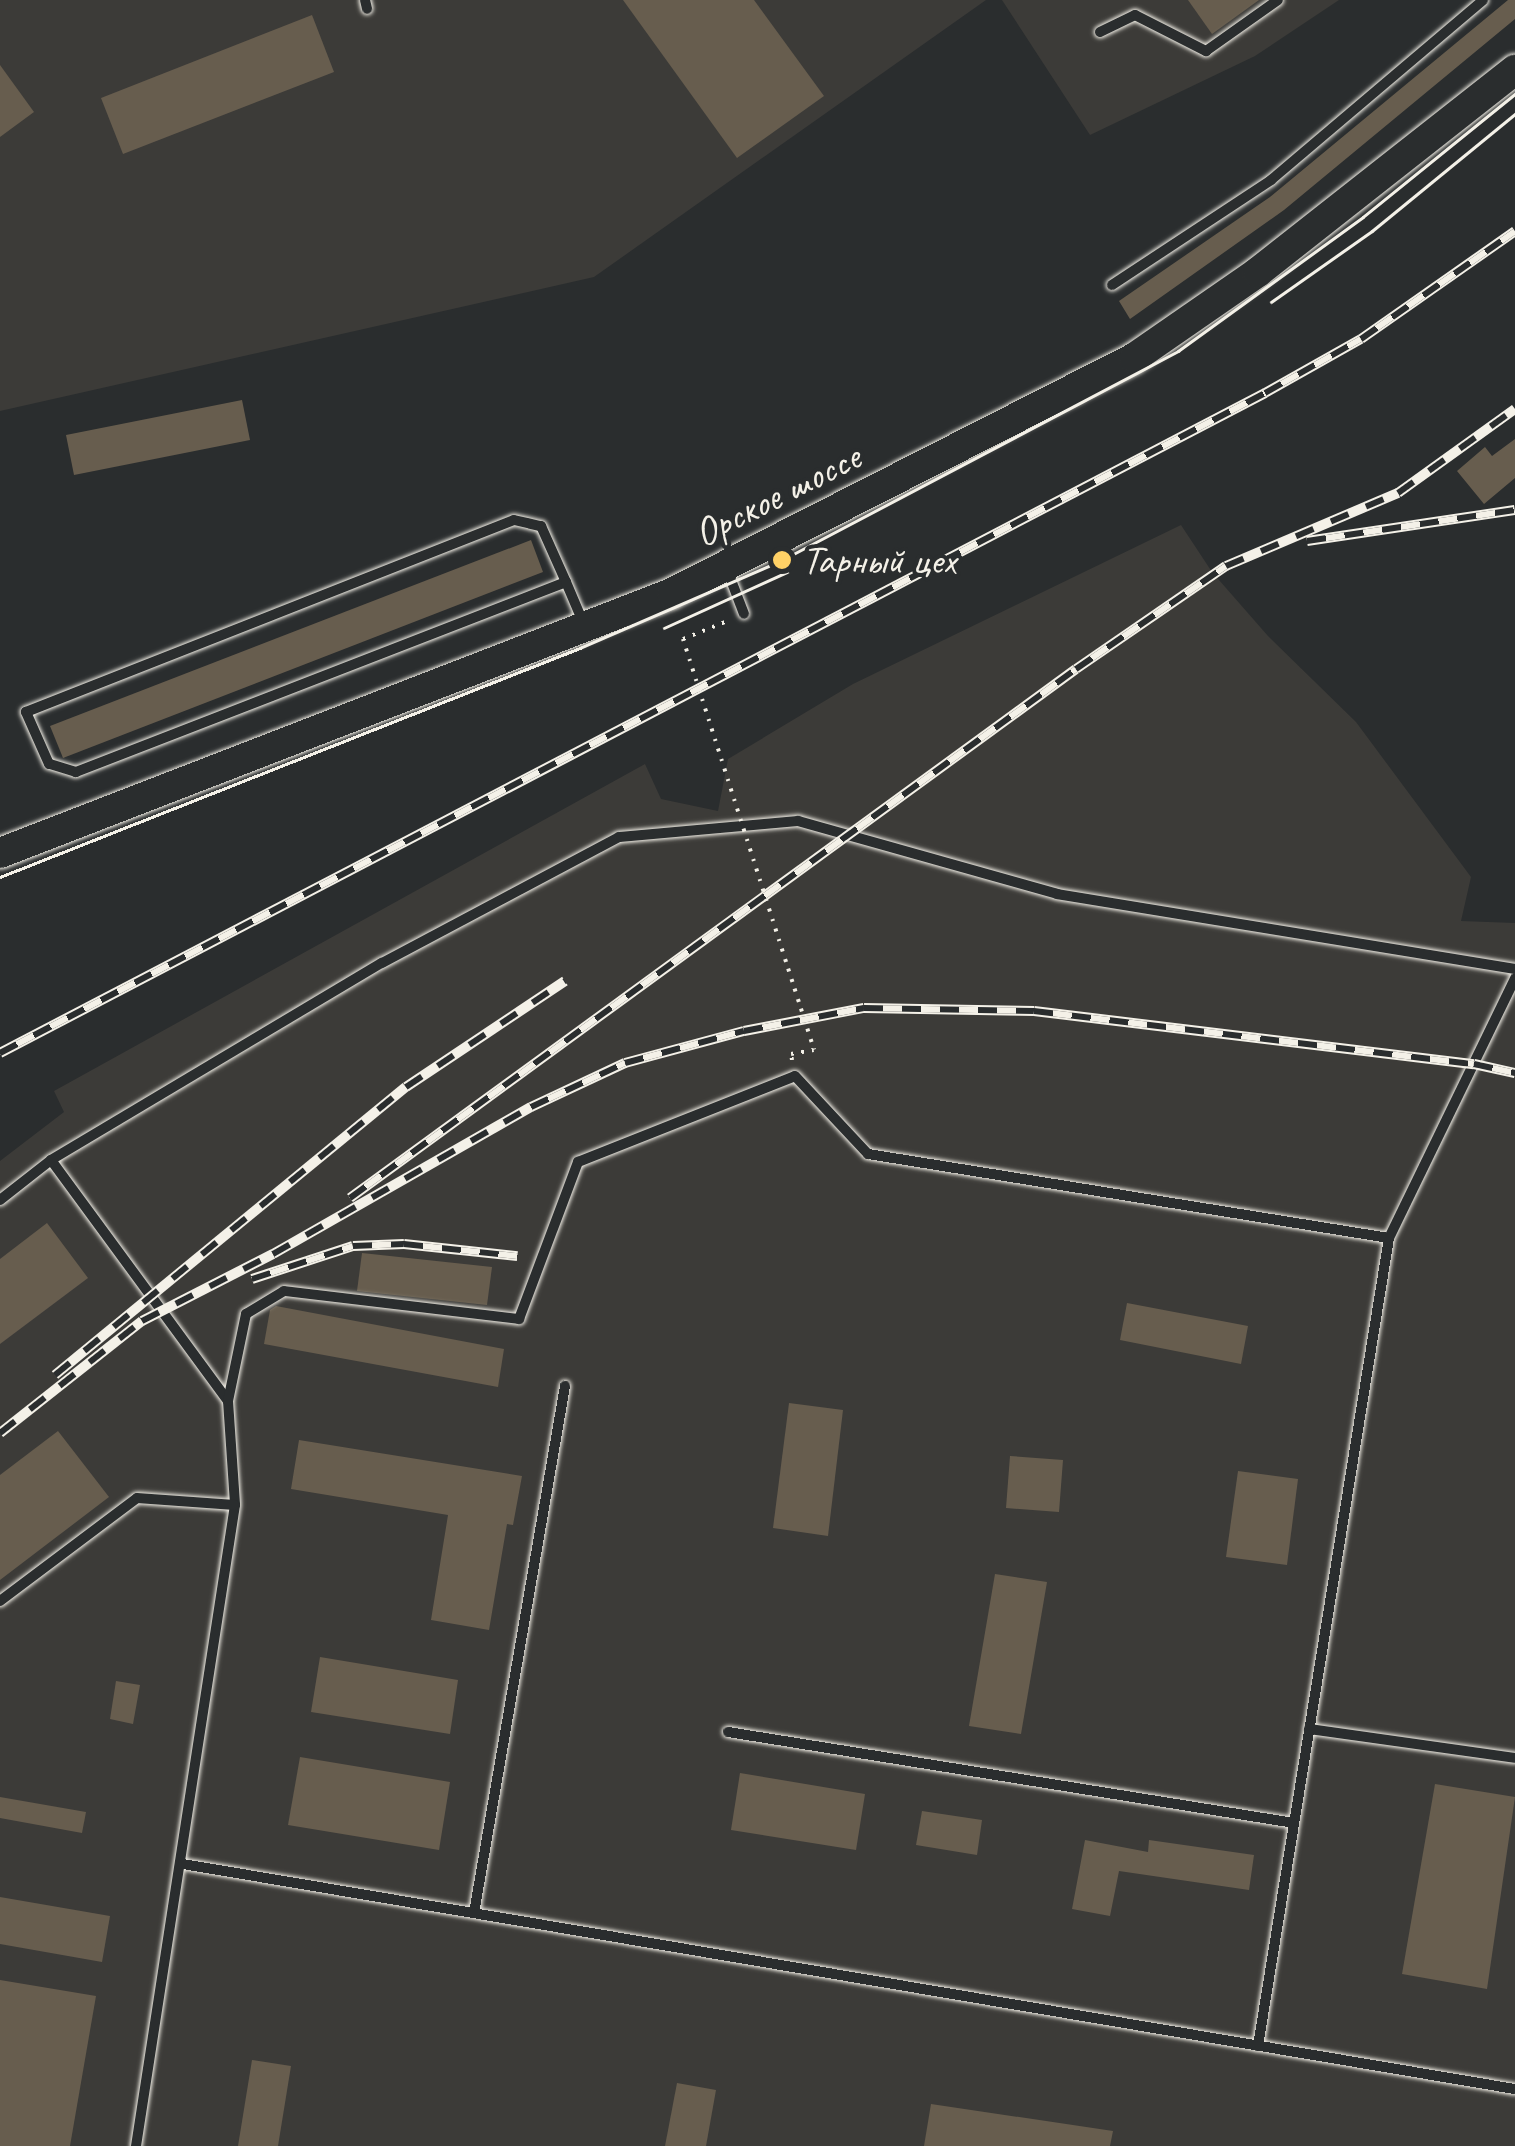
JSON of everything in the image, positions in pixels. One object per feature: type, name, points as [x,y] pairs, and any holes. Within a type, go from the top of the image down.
[{"type":"street","name":"Орское шоссе","points":[[0,853],[672,593],[1134,358],[1258,272],[1515,70]]},
{"type":"lane","points":[[1100,32],[1135,15],[1206,52],[1278,0]]},
{"type":"lane","points":[[1112,285],[1271,180],[1483,0]]},
{"type":"lane","points":[[566,582],[76,772],[49,764],[26,712],[514,520],[541,526],[566,582],[586,627]]},
{"type":"lane","points":[[726,566],[744,614]]},
{"type":"lane","points":[[0,1200],[50,1160],[382,963],[619,836],[798,822],[1058,894],[1515,969]]},
{"type":"lane","points":[[1258,2046],[1389,1238],[1515,978]]},
{"type":"lane","points":[[136,2146],[183,1864],[235,1506],[228,1401],[246,1314],[284,1291],[519,1320],[578,1162],[794,1076],[868,1154],[1389,1238]]},
{"type":"lane","points":[[50,1160],[228,1401]]},
{"type":"lane","points":[[474,1913],[565,1386]]},
{"type":"lane","points":[[0,1601],[137,1498],[235,1506]]},
{"type":"lane","points":[[1309,1730],[1515,1758]]},
{"type":"lane","points":[[728,1732],[1294,1823]]},
{"type":"lane","points":[[183,1864],[1515,2090]]},
{"type":"path","points":[[744,614],[683,639],[814,1050],[790,1054],[794,1076]]},
{"type":"shaded area","points":[[0,0],[986,0],[594,277],[0,411]]},
{"type":"shaded area","points":[[1002,0],[1339,0],[1255,56],[1090,135]]},
{"type":"shaded area","points":[[1181,525],[1212,572],[1268,636],[1356,722],[1471,877],[1461,921],[1515,923],[1515,2146],[0,2146],[0,1161],[64,1112],[54,1091],[645,764],[661,799],[718,811],[728,759],[853,684]]},
{"type":"building","points":[[623,0],[754,0],[824,96],[737,158]]},
{"type":"building","points":[[1188,0],[1259,0],[1212,34]]},
{"type":"building","points":[[1508,0],[1515,0],[1515,19],[1284,210],[1130,319],[1119,301],[1270,197]]},
{"type":"building","points":[[312,15],[334,72],[123,154],[101,98]]},
{"type":"building","points":[[0,65],[34,112],[0,137]]},
{"type":"building","points":[[242,400],[250,440],[74,475],[66,435]]},
{"type":"building","points":[[1515,439],[1515,478],[1484,504],[1457,471],[1485,447],[1492,456]]},
{"type":"building","points":[[531,540],[543,572],[63,758],[50,726]]},
{"type":"building","points":[[47,1223],[88,1278],[0,1344],[0,1259]]},
{"type":"building","points":[[362,1253],[492,1267],[487,1305],[357,1291]]},
{"type":"building","points":[[1127,1303],[1248,1326],[1241,1364],[1120,1340]]},
{"type":"building","points":[[276,1306],[504,1349],[498,1387],[264,1344],[270,1310]]},
{"type":"building","points":[[789,1403],[843,1410],[828,1536],[773,1528]]},
{"type":"building","points":[[58,1431],[109,1497],[0,1580],[0,1475]]},
{"type":"building","points":[[299,1440],[522,1476],[513,1525],[507,1524],[489,1630],[431,1620],[448,1515],[291,1489]]},
{"type":"building","points":[[1010,1456],[1063,1460],[1059,1512],[1006,1508]]},
{"type":"building","points":[[1238,1471],[1298,1479],[1287,1565],[1226,1557]]},
{"type":"building","points":[[995,1574],[1047,1582],[1021,1734],[969,1726]]},
{"type":"building","points":[[320,1657],[458,1680],[450,1734],[311,1712]]},
{"type":"building","points":[[116,1681],[140,1685],[133,1724],[110,1719]]},
{"type":"building","points":[[300,1757],[450,1782],[439,1850],[288,1825]]},
{"type":"building","points":[[740,1773],[865,1794],[856,1850],[731,1830]]},
{"type":"building","points":[[1435,1784],[1515,1797],[1487,1989],[1402,1974]]},
{"type":"building","points":[[0,1797],[86,1812],[82,1833],[0,1818]]},
{"type":"building","points":[[922,1811],[982,1820],[977,1855],[916,1845]]},
{"type":"building","points":[[1085,1840],[1148,1852],[1149,1840],[1254,1855],[1249,1890],[1119,1871],[1110,1916],[1072,1909]]},
{"type":"building","points":[[0,1897],[110,1916],[102,1962],[0,1944]]},
{"type":"building","points":[[0,1980],[96,1996],[70,2146],[0,2146]]},
{"type":"building","points":[[252,2060],[291,2066],[278,2146],[238,2146]]},
{"type":"building","points":[[677,2083],[716,2090],[706,2146],[665,2146]]},
{"type":"building","points":[[931,2104],[1113,2131],[1110,2146],[924,2146]]},
{"type":"tram line","points":[[0,877],[580,648],[782,560],[1178,351],[1363,217],[1515,94]]},
{"type":"tram line","points":[[1271,302],[1372,231],[1515,114]]},
{"type":"tram line","points":[[664,628],[787,572]]},
{"type":"railway","points":[[0,1053],[1265,393],[1361,339],[1515,231]]},
{"type":"railway","points":[[350,1198],[1076,669],[1226,566],[1398,493],[1515,409]]},
{"type":"railway","points":[[1307,541],[1515,510]]},
{"type":"railway","points":[[55,1375],[406,1087],[565,981]]},
{"type":"railway","points":[[0,1433],[142,1321],[273,1254],[531,1107],[625,1063],[744,1031],[864,1008],[1034,1011],[1474,1064],[1515,1073]]},
{"type":"railway","points":[[252,1279],[353,1246],[404,1244],[517,1256]]},
{"type":"place","name":"Тарный цех","points":[[782,560]]}]
